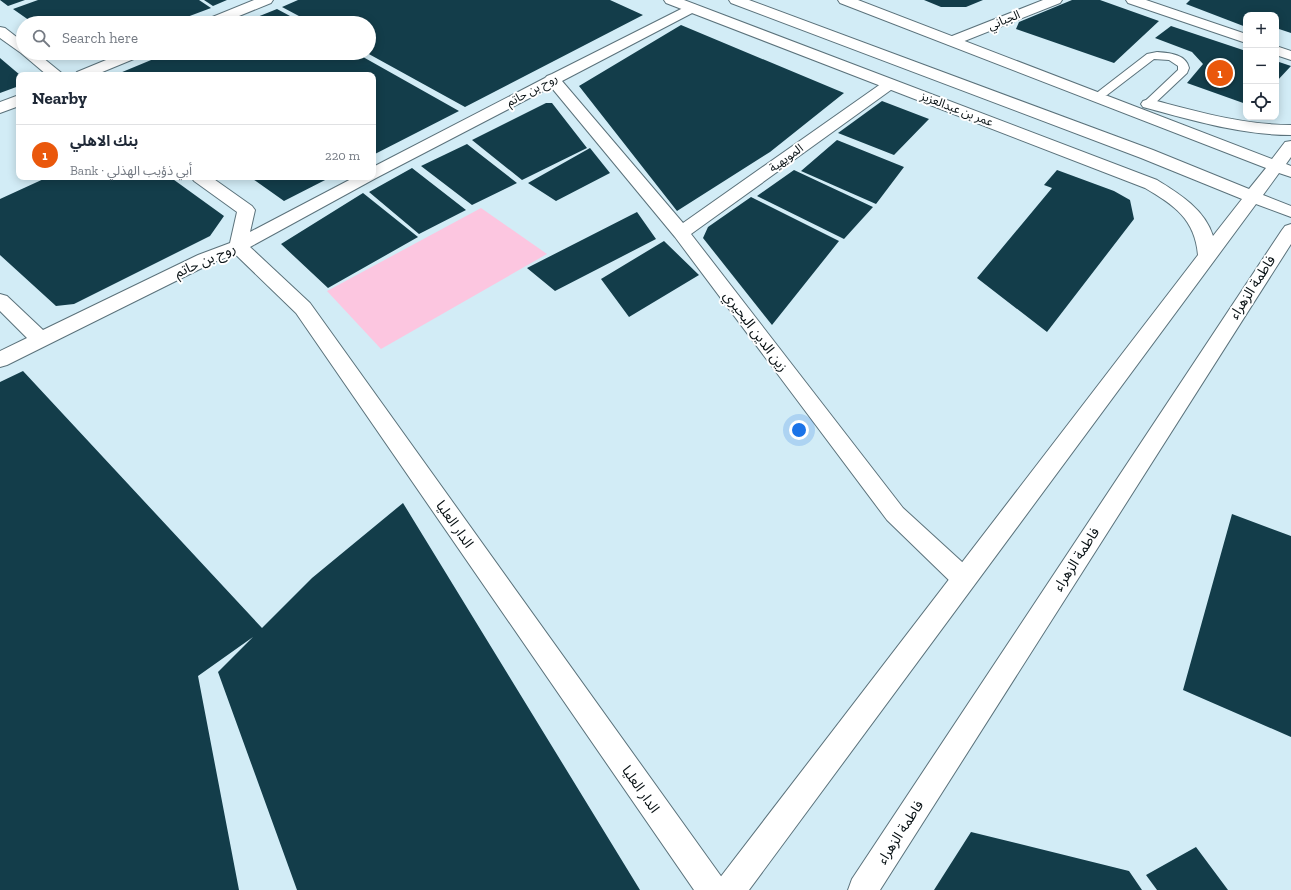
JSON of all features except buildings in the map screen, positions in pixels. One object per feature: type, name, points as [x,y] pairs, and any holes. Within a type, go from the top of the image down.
[{"type":"street","points":[[227,16],[266,0]]},
{"type":"street","name":"عمر بن عبدالعزيز","points":[[671,0],[1151,184],[1183,205],[1195,218],[1203,231],[1208,244],[1208,258]]},
{"type":"street","name":"عمر بن عبدالعزيز","points":[[736,0],[1147,154],[1291,212]]},
{"type":"street","name":"الجباني","points":[[952,41],[1055,0]]},
{"type":"street","points":[[1132,0],[1207,24],[1243,38]]},
{"type":"street","points":[[848,1],[1283,169]]},
{"type":"street","name":"روح بن حاتم","points":[[376,172],[552,79],[691,8]]},
{"type":"street","points":[[0,31],[16,44]]},
{"type":"street","points":[[1279,51],[1291,56]]},
{"type":"street","points":[[37,60],[52,72]]},
{"type":"street","points":[[89,72],[119,60]]},
{"type":"street","name":"زين الدين البحيري","points":[[552,79],[682,233],[895,514],[964,579]]},
{"type":"street","points":[[1063,83],[1249,128],[1277,131],[1291,130]]},
{"type":"street","name":"المويهية","points":[[682,233],[890,84]]},
{"type":"street","points":[[0,108],[16,101]]},
{"type":"street","points":[[730,890],[1208,258],[1253,196],[1283,169],[1291,146]]},
{"type":"street","points":[[204,180],[246,210],[238,246]]},
{"type":"street","name":"روح بن حاتم","points":[[0,360],[205,259],[238,246],[362,180]]},
{"type":"street","name":"فاطمة الزهراء","points":[[863,890],[1283,252],[1291,230]]},
{"type":"street","name":"الدار العليا","points":[[238,246],[303,308],[712,890]]},
{"type":"street","points":[[0,300],[40,339]]},
{"type":"lane","points":[[1104,93],[1151,56],[1165,55],[1178,60],[1183,64],[1184,68],[1182,71],[1148,104]]},
{"type":"shaded area","points":[[481,208],[547,254],[381,349],[327,291]]},
{"type":"place","name":"بنك الاهلي","points":[[1220,73]]}]
